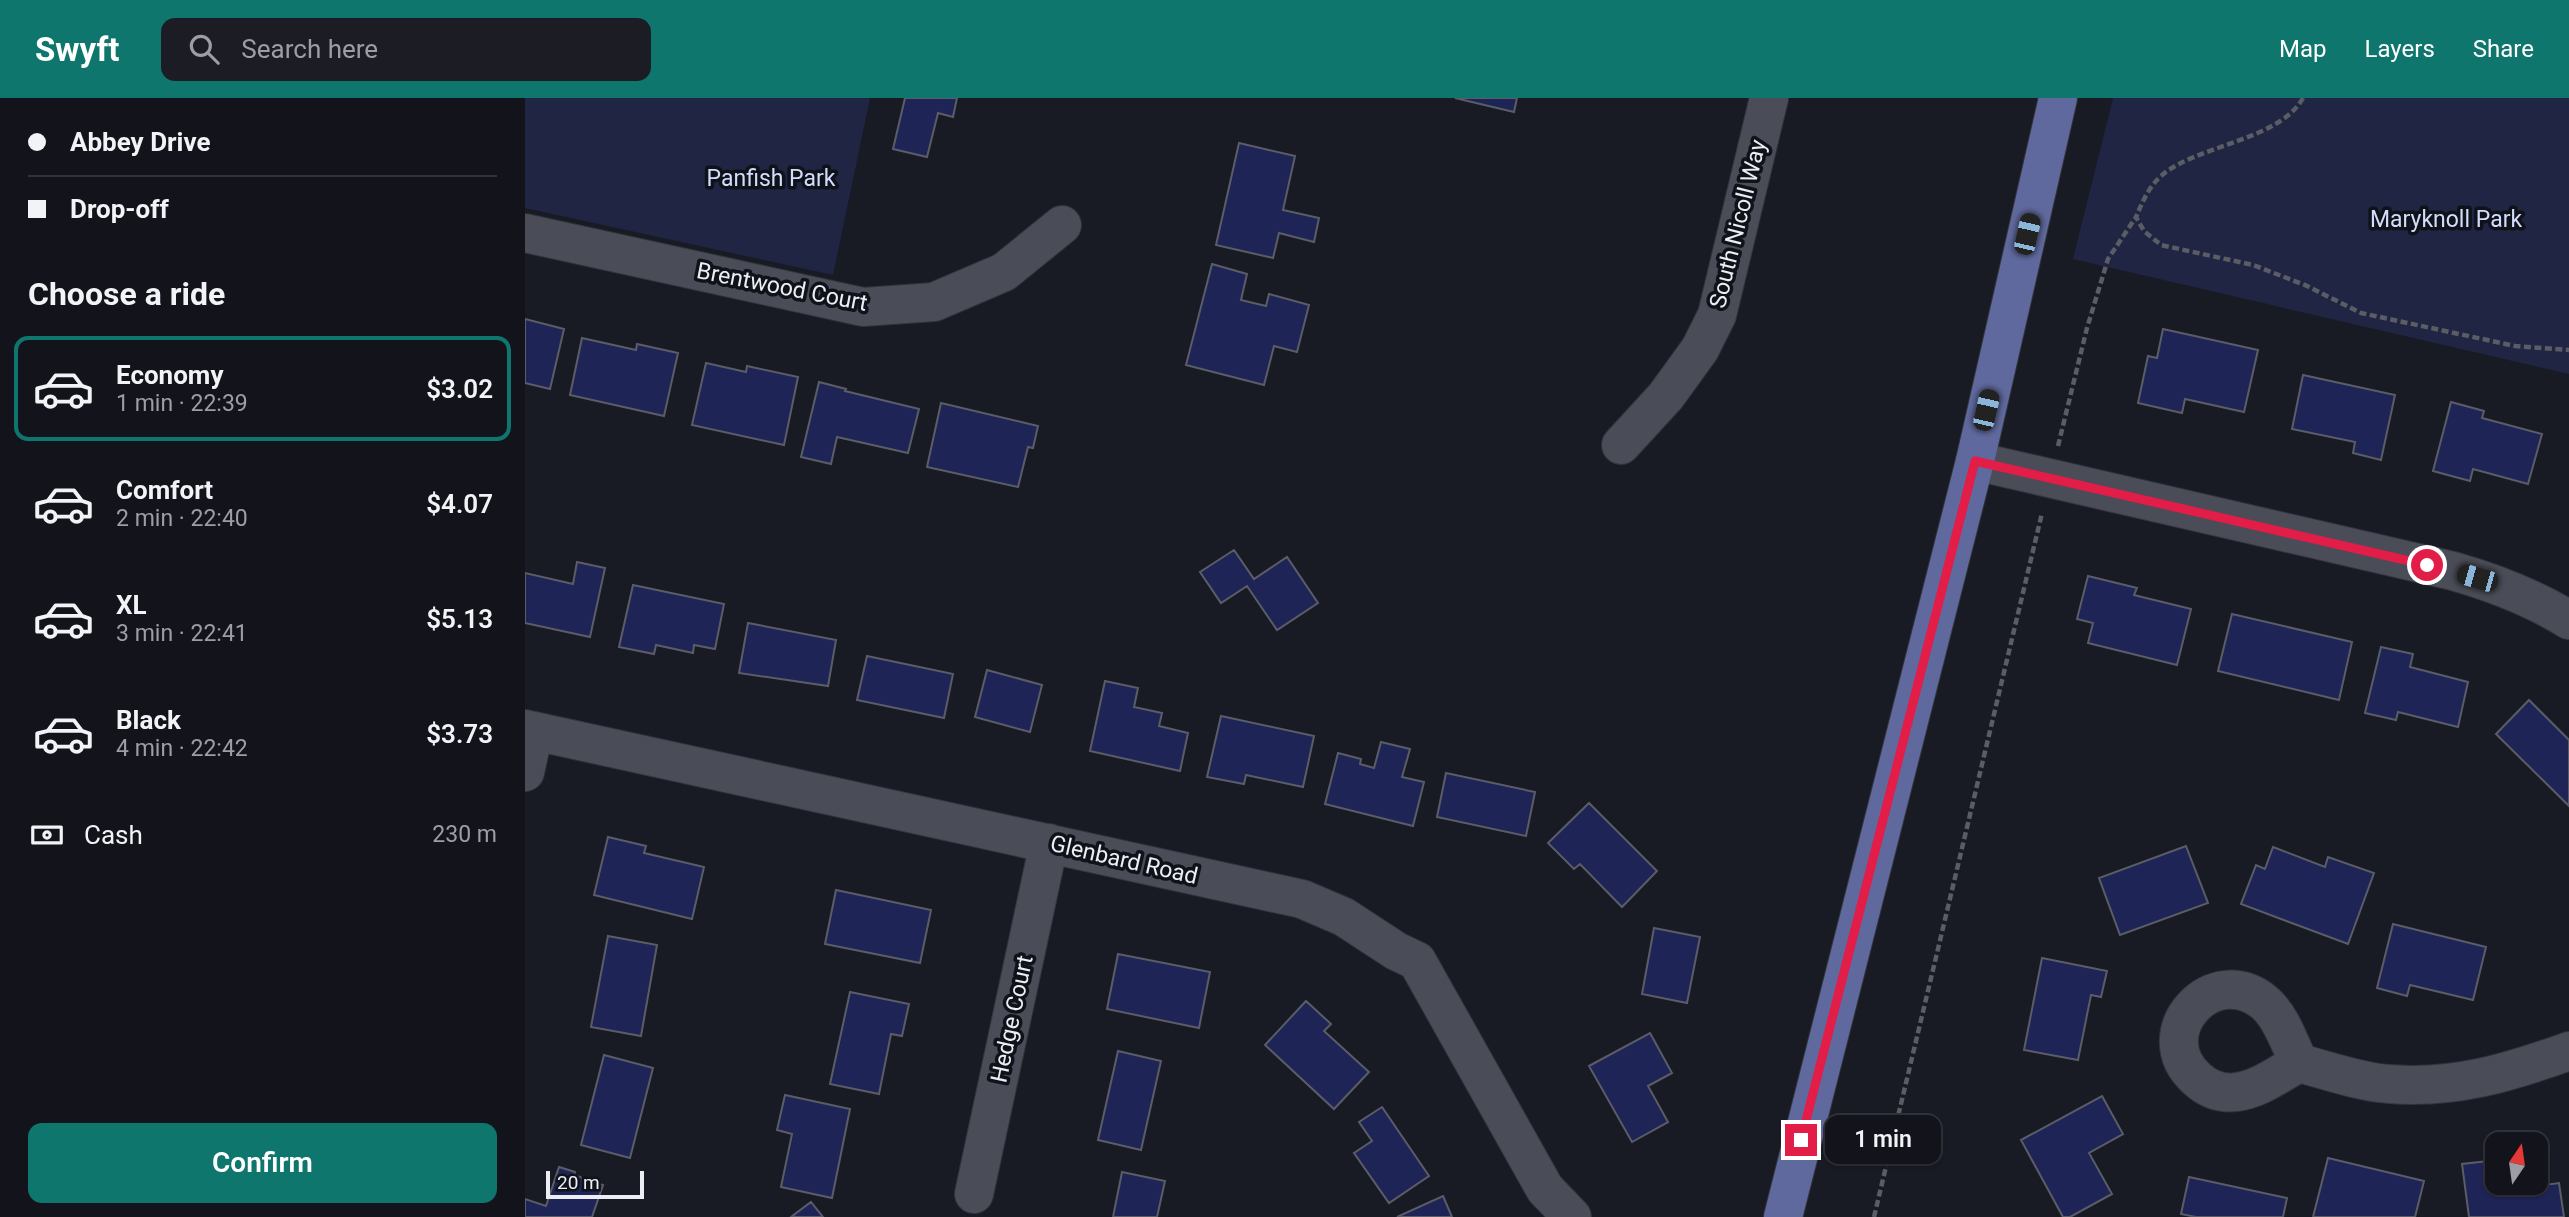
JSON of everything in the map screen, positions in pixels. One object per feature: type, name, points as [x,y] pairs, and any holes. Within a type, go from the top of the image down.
[{"type":"main road","points":[[1783,1217],[1975,461],[2059,98]]},
{"type":"street","name":"South Nicoll Way","points":[[1621,445],[1666,396],[1700,349],[1717,315],[1769,98]]},
{"type":"street","name":"Brentwood Court","points":[[525,233],[863,307],[934,302],[1004,272],[1062,225]]},
{"type":"street","points":[[1975,461],[2453,571],[2501,585],[2541,603],[2569,620]]},
{"type":"street","points":[[525,772],[529,730]]},
{"type":"street","name":"Glenbard Road","points":[[529,730],[1303,899],[1344,917],[1396,951],[1417,961],[1545,1189],[1573,1217]]},
{"type":"street","name":"Hedge Court","points":[[974,1194],[1049,843]]},
{"type":"street","points":[[2299,1063],[2387,1084],[2460,1083],[2519,1069],[2569,1051]]},
{"type":"path","points":[[1874,1217],[2087,328],[2108,259],[2136,217],[2147,193],[2163,174],[2280,120],[2298,107],[2303,98]]},
{"type":"path","points":[[2136,217],[2144,231],[2161,244],[2253,265],[2305,285],[2361,313],[2515,346],[2569,350]]},
{"type":"green space","name":"Panfish Park","points":[[525,98],[870,98],[833,275],[525,208]]},
{"type":"green space","name":"Maryknoll Park","points":[[2113,98],[2569,98],[2569,374],[2073,259]]},
{"type":"building","points":[[905,98],[957,98],[953,117],[938,113],[927,157],[893,149]]},
{"type":"building","points":[[1455,98],[1517,98],[1514,112]]},
{"type":"building","points":[[1239,143],[1295,156],[1283,210],[1319,218],[1314,242],[1279,233],[1273,258],[1216,245]]},
{"type":"building","points":[[1212,264],[1247,274],[1241,300],[1266,306],[1269,294],[1309,305],[1297,352],[1274,346],[1264,385],[1186,365]]},
{"type":"building","points":[[525,319],[564,329],[550,389],[525,383]]},
{"type":"building","points":[[2163,329],[2258,350],[2244,412],[2185,399],[2182,413],[2138,403],[2148,356],[2157,358]]},
{"type":"building","points":[[582,338],[636,350],[637,344],[678,353],[664,416],[570,395]]},
{"type":"building","points":[[706,363],[746,372],[747,366],[798,377],[784,445],[692,425]]},
{"type":"building","points":[[2303,375],[2395,395],[2381,460],[2353,453],[2355,442],[2292,429]]},
{"type":"building","points":[[819,382],[919,409],[908,453],[837,437],[831,464],[801,457]]},
{"type":"building","points":[[2451,402],[2484,411],[2482,418],[2542,434],[2528,484],[2473,469],[2470,481],[2433,471]]},
{"type":"building","points":[[941,403],[1038,426],[1033,448],[1028,447],[1018,487],[927,467]]},
{"type":"building","points":[[1234,550],[1254,579],[1287,557],[1318,603],[1277,630],[1247,586],[1221,603],[1200,572]]},
{"type":"building","points":[[577,562],[605,568],[590,637],[525,623],[525,573],[573,584]]},
{"type":"building","points":[[2088,576],[2137,588],[2134,595],[2191,609],[2177,665],[2088,643],[2093,623],[2077,619]]},
{"type":"building","points":[[633,585],[724,604],[715,649],[694,645],[693,653],[656,645],[654,654],[619,647]]},
{"type":"building","points":[[2232,614],[2352,642],[2339,700],[2218,671]]},
{"type":"building","points":[[748,623],[836,640],[828,686],[739,673]]},
{"type":"building","points":[[2381,647],[2413,654],[2410,667],[2468,682],[2458,727],[2398,712],[2396,720],[2365,713]]},
{"type":"building","points":[[867,656],[953,674],[944,718],[857,700]]},
{"type":"building","points":[[987,670],[1042,685],[1030,732],[975,717]]},
{"type":"building","points":[[1105,681],[1138,688],[1134,707],[1162,713],[1159,726],[1188,733],[1180,771],[1090,751]]},
{"type":"building","points":[[2529,700],[2569,740],[2569,806],[2496,734]]},
{"type":"building","points":[[1221,716],[1314,736],[1303,787],[1246,775],[1244,784],[1207,777]]},
{"type":"building","points":[[1381,742],[1410,749],[1402,777],[1424,782],[1413,826],[1325,804],[1338,753],[1361,759],[1360,764],[1374,768]]},
{"type":"building","points":[[1446,773],[1535,792],[1526,836],[1437,817]]},
{"type":"building","points":[[1589,803],[1657,871],[1622,907],[1580,864],[1574,869],[1548,843]]},
{"type":"building","points":[[608,837],[646,846],[644,853],[704,867],[692,919],[594,895]]},
{"type":"building","points":[[2186,846],[2208,903],[2120,935],[2099,878]]},
{"type":"building","points":[[2273,847],[2325,867],[2328,857],[2374,873],[2348,944],[2241,904],[2256,865],[2265,869]]},
{"type":"building","points":[[836,890],[931,910],[920,963],[825,944]]},
{"type":"building","points":[[2393,924],[2486,947],[2473,1000],[2410,985],[2407,996],[2377,988]]},
{"type":"building","points":[[1654,928],[1700,937],[1687,1003],[1642,994]]},
{"type":"building","points":[[608,936],[657,945],[641,1036],[591,1027]]},
{"type":"building","points":[[1118,954],[1210,972],[1199,1028],[1107,1009]]},
{"type":"building","points":[[2042,958],[2107,971],[2101,997],[2091,995],[2078,1060],[2024,1050]]},
{"type":"building","points":[[850,992],[909,1004],[902,1036],[891,1034],[879,1094],[830,1084]]},
{"type":"building","points":[[1306,1001],[1331,1024],[1324,1031],[1369,1072],[1334,1109],[1265,1045]]},
{"type":"building","points":[[1650,1033],[1672,1073],[1648,1086],[1668,1122],[1632,1142],[1589,1066]]},
{"type":"building","points":[[1118,1051],[1161,1061],[1141,1150],[1098,1140]]},
{"type":"building","points":[[604,1055],[653,1068],[630,1158],[581,1145]]},
{"type":"building","points":[[785,1095],[850,1109],[832,1198],[781,1187],[792,1134],[777,1130]]},
{"type":"building","points":[[2102,1096],[2123,1134],[2089,1153],[2112,1194],[2070,1217],[2063,1217],[2021,1140]]},
{"type":"building","points":[[1382,1107],[1429,1176],[1389,1203],[1354,1153],[1372,1141],[1359,1122]]},
{"type":"building","points":[[2328,1158],[2424,1181],[2415,1217],[2313,1217]]},
{"type":"building","points":[[2485,1161],[2485,1195],[2548,1195],[2548,1184],[2559,1183],[2564,1217],[2469,1217],[2462,1164]]},
{"type":"building","points":[[559,1167],[603,1185],[592,1217],[525,1217],[525,1199],[546,1206]]},
{"type":"building","points":[[1122,1172],[1165,1181],[1157,1217],[1113,1217]]},
{"type":"building","points":[[2189,1177],[2287,1198],[2283,1217],[2196,1217],[2181,1214]]},
{"type":"building","points":[[1443,1196],[1452,1217],[1397,1217]]},
{"type":"building","points":[[811,1202],[823,1217],[791,1217]]},
{"type":"route","points":[[1801,1140],[1975,461],[2427,565]]}]
